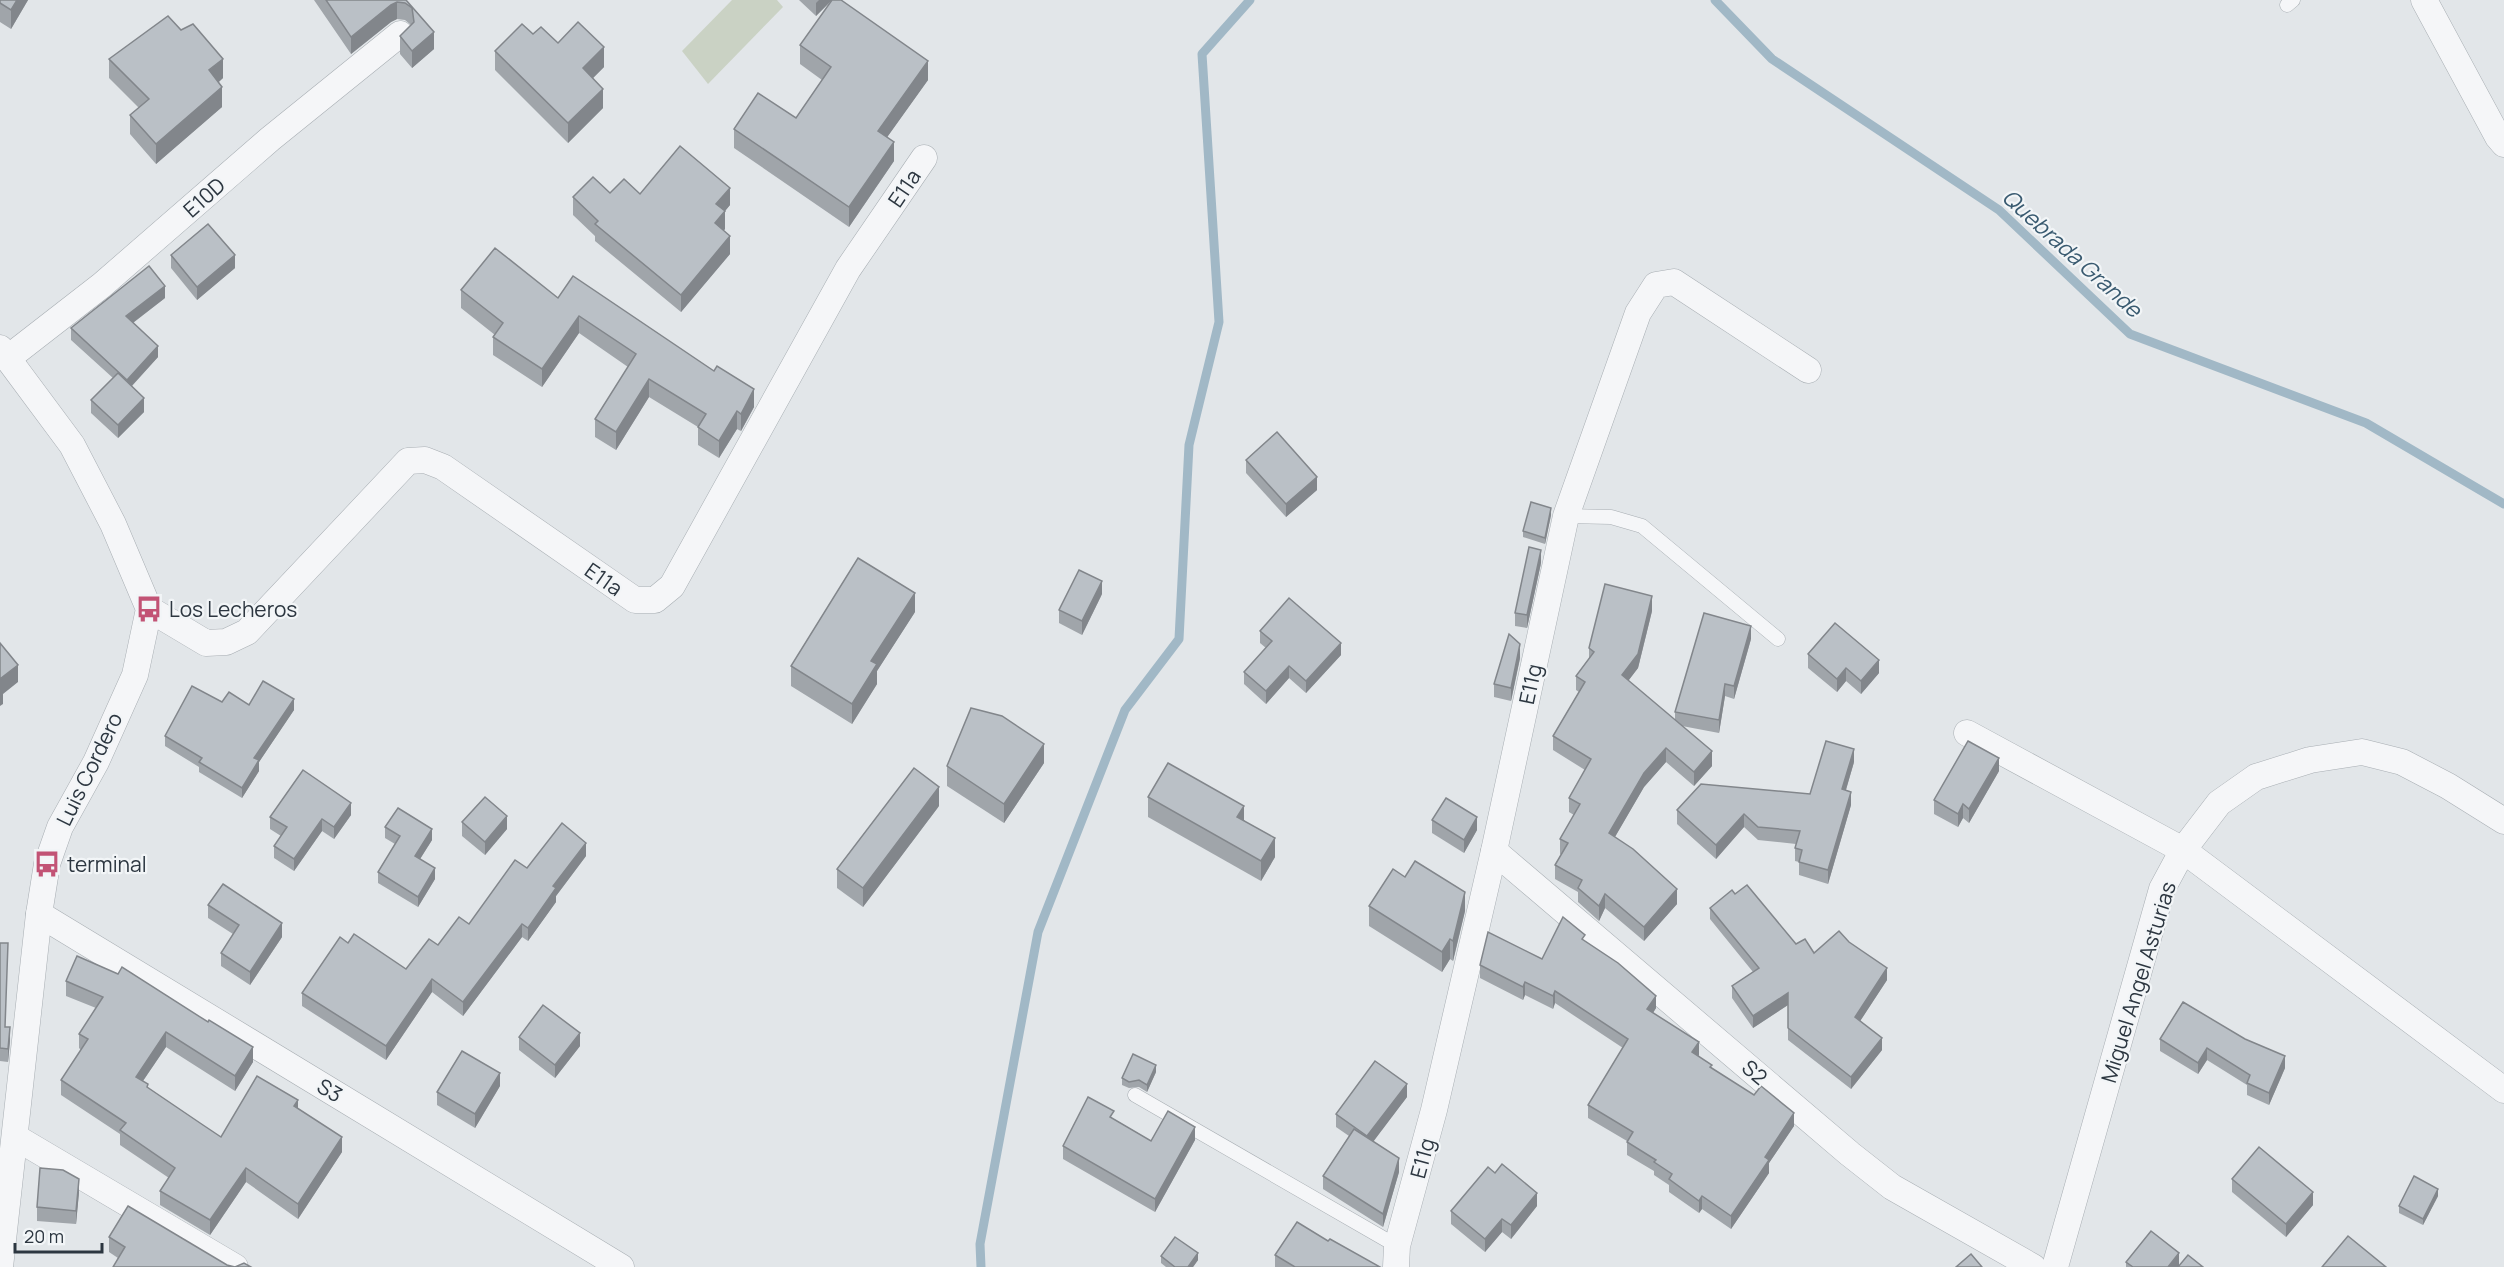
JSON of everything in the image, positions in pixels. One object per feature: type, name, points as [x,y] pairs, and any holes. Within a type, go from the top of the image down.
[{"type":"street","points":[[2424,0],[2498,137],[2504,144]]},
{"type":"street","name":"E10D","points":[[4,353],[102,285],[270,139],[400,34]]},
{"type":"street","name":"E11a","points":[[149,609],[206,643],[226,642],[247,632],[408,461],[425,460],[443,467],[634,600],[655,600],[672,586],[848,269],[924,158]]},
{"type":"street","name":"E11g","points":[[1396,1256],[1434,1110],[1494,851],[1566,516],[1638,313],[1656,285],[1674,282],[1808,370]]},
{"type":"street","points":[[4,353],[72,446],[113,524],[149,609]]},
{"type":"street","name":"Luis Cordero","points":[[0,1267],[39,914],[47,864],[60,826],[96,762],[135,675],[149,609]]},
{"type":"street","points":[[1967,733],[2183,850],[2504,1090]]},
{"type":"street","name":"Miguel Angel Asturias","points":[[2055,1267],[2162,889],[2183,850],[2218,803],[2256,777],[2310,759],[2362,752],[2402,762],[2448,786],[2504,821]]},
{"type":"street","name":"S2","points":[[1494,851],[1850,1154],[1892,1187],[2033,1267]]},
{"type":"street","name":"S3","points":[[39,914],[621,1267]]},
{"type":"street","points":[[15,1137],[235,1267]]},
{"type":"lane","points":[[1566,516],[1611,517],[1642,526],[1778,639]]},
{"type":"lane","points":[[1135,1095],[1396,1256]]},
{"type":"shaded area","points":[[732,0],[777,0],[783,7],[708,84],[682,51]]},
{"type":"building","points":[[0,0],[17,0],[11,10],[0,3]]},
{"type":"building","points":[[326,0],[406,0],[434,32],[412,51],[400,36],[414,22],[412,8],[405,3],[397,2],[351,37]]},
{"type":"building","points":[[832,0],[841,0],[928,61],[878,131],[894,142],[849,207],[734,129],[758,93],[796,118],[831,67],[800,45]]},
{"type":"building","points":[[168,16],[181,30],[193,24],[223,59],[209,70],[222,87],[156,144],[130,115],[149,99],[109,59]]},
{"type":"building","points":[[578,22],[604,47],[583,68],[603,89],[568,123],[495,51],[522,24],[533,34],[541,27],[558,43]]},
{"type":"building","points":[[680,146],[730,188],[716,204],[725,211],[715,223],[730,236],[681,295],[595,224],[598,221],[573,197],[593,177],[610,193],[624,179],[640,194]]},
{"type":"building","points":[[208,224],[235,255],[197,287],[171,255]]},
{"type":"building","points":[[495,248],[558,298],[573,276],[714,371],[717,366],[754,389],[741,414],[737,411],[719,441],[698,427],[706,414],[649,379],[616,432],[595,419],[636,354],[579,316],[542,369],[493,337],[503,323],[461,290]]},
{"type":"building","points":[[149,266],[165,286],[126,316],[158,346],[127,380],[71,328]]},
{"type":"building","points":[[118,373],[144,398],[118,425],[91,400]]},
{"type":"building","points":[[1277,432],[1317,477],[1286,504],[1246,460]]},
{"type":"building","points":[[1531,502],[1551,508],[1545,538],[1523,531]]},
{"type":"building","points":[[1529,547],[1541,550],[1527,615],[1515,613]]},
{"type":"building","points":[[858,558],[915,593],[871,661],[877,664],[852,704],[791,666]]},
{"type":"building","points":[[1079,570],[1102,581],[1082,621],[1059,610]]},
{"type":"building","points":[[1605,584],[1652,596],[1638,654],[1622,675],[1712,751],[1694,772],[1666,748],[1644,773],[1609,833],[1633,849],[1677,889],[1644,927],[1605,894],[1599,906],[1578,888],[1582,880],[1555,865],[1568,843],[1560,839],[1580,804],[1569,798],[1591,759],[1553,736],[1585,682],[1576,676],[1594,652],[1589,648]]},
{"type":"building","points":[[1289,598],[1341,643],[1306,681],[1289,666],[1266,691],[1244,672],[1272,641],[1260,631]]},
{"type":"building","points":[[1704,613],[1751,626],[1734,686],[1725,684],[1719,720],[1675,712]]},
{"type":"building","points":[[1835,623],[1879,660],[1861,681],[1846,668],[1837,679],[1808,654]]},
{"type":"building","points":[[1509,634],[1520,644],[1511,688],[1494,684]]},
{"type":"building","points":[[0,643],[18,665],[0,679]]},
{"type":"building","points":[[263,681],[294,699],[254,758],[259,760],[242,788],[199,762],[202,758],[165,736],[192,686],[222,702],[229,692],[249,705]]},
{"type":"building","points":[[971,708],[1002,716],[1044,744],[1004,804],[947,766]]},
{"type":"building","points":[[1826,741],[1854,749],[1842,789],[1851,792],[1828,870],[1799,862],[1802,850],[1795,848],[1800,831],[1758,827],[1744,814],[1716,845],[1677,810],[1701,784],[1810,794]]},
{"type":"building","points":[[1968,741],[1999,758],[1969,809],[1963,804],[1958,814],[1934,800]]},
{"type":"building","points":[[1168,763],[1244,806],[1237,817],[1275,838],[1261,861],[1148,797]]},
{"type":"building","points":[[914,768],[939,787],[863,888],[837,869]]},
{"type":"building","points":[[303,770],[351,803],[334,827],[322,819],[294,859],[274,846],[287,827],[270,817]]},
{"type":"building","points":[[485,797],[507,816],[485,842],[462,822]]},
{"type":"building","points":[[1446,798],[1477,817],[1464,840],[1432,820]]},
{"type":"building","points":[[398,808],[432,829],[415,856],[435,868],[418,897],[378,872],[400,836],[385,827]]},
{"type":"building","points":[[562,823],[586,843],[553,886],[556,888],[528,928],[522,924],[463,1002],[432,979],[386,1046],[302,993],[340,937],[348,943],[354,934],[406,969],[429,939],[438,945],[459,917],[469,924],[515,860],[527,868]]},
{"type":"building","points":[[1415,861],[1465,892],[1453,941],[1450,939],[1442,952],[1369,906],[1393,869],[1405,877]]},
{"type":"building","points":[[223,884],[282,923],[250,972],[221,953],[239,925],[208,905]]},
{"type":"building","points":[[1747,885],[1796,944],[1805,939],[1814,953],[1839,931],[1849,942],[1887,968],[1855,1017],[1882,1038],[1851,1077],[1788,1028],[1788,993],[1753,1016],[1732,986],[1759,968],[1710,908],[1732,890],[1735,894]]},
{"type":"building","points":[[1563,917],[1585,935],[1582,939],[1618,963],[1656,996],[1647,1009],[1699,1042],[1692,1052],[1712,1065],[1710,1067],[1754,1095],[1761,1086],[1794,1113],[1765,1157],[1769,1160],[1731,1216],[1702,1196],[1699,1201],[1669,1179],[1672,1174],[1654,1162],[1656,1160],[1627,1142],[1633,1132],[1588,1105],[1628,1039],[1555,991],[1553,996],[1525,982],[1523,987],[1480,965],[1488,932],[1542,959]]},
{"type":"building","points":[[0,943],[8,943],[5,1027],[10,1027],[8,1049],[0,1048]]},
{"type":"building","points":[[77,956],[118,974],[122,967],[208,1022],[209,1020],[253,1047],[235,1076],[166,1032],[136,1077],[148,1084],[147,1087],[221,1137],[257,1076],[298,1100],[294,1106],[342,1137],[298,1204],[246,1168],[210,1220],[160,1191],[175,1168],[120,1130],[126,1123],[61,1080],[88,1039],[79,1034],[103,997],[66,981]]},
{"type":"building","points":[[2183,1002],[2245,1039],[2285,1056],[2269,1093],[2247,1083],[2250,1075],[2207,1048],[2198,1063],[2160,1039]]},
{"type":"building","points":[[543,1005],[580,1033],[555,1065],[519,1037]]},
{"type":"building","points":[[462,1051],[500,1073],[475,1114],[437,1092]]},
{"type":"building","points":[[1133,1054],[1156,1065],[1147,1085],[1139,1080],[1129,1082],[1122,1078]]},
{"type":"building","points":[[1375,1061],[1407,1084],[1367,1136],[1336,1114]]},
{"type":"building","points":[[1088,1097],[1114,1111],[1110,1117],[1151,1141],[1168,1111],[1195,1127],[1155,1199],[1063,1146]]},
{"type":"building","points":[[1354,1129],[1399,1158],[1383,1214],[1323,1176]]},
{"type":"building","points":[[2259,1147],[2313,1192],[2286,1224],[2232,1179]]},
{"type":"building","points":[[1502,1164],[1537,1193],[1511,1225],[1502,1219],[1485,1239],[1451,1211],[1488,1167],[1495,1173]]},
{"type":"building","points":[[40,1168],[63,1170],[79,1179],[76,1211],[37,1207]]},
{"type":"building","points":[[2414,1176],[2438,1189],[2423,1219],[2399,1206]]},
{"type":"building","points":[[128,1206],[227,1265],[235,1267],[113,1267],[125,1247],[109,1237]]},
{"type":"building","points":[[1297,1222],[1328,1241],[1330,1239],[1380,1267],[1295,1267],[1275,1255]]},
{"type":"building","points":[[2151,1231],[2179,1253],[2168,1267],[2133,1267],[2126,1262]]},
{"type":"building","points":[[2348,1236],[2386,1267],[2322,1267]]},
{"type":"building","points":[[1175,1237],[1198,1253],[1188,1267],[1175,1267],[1161,1256]]},
{"type":"building","points":[[1971,1254],[1982,1267],[1956,1267]]},
{"type":"building","points":[[2188,1255],[2203,1267],[2178,1267]]},
{"type":"building","points":[[244,1263],[251,1267],[235,1267]]},
{"type":"waterway","points":[[981,1267],[980,1244],[1038,932],[1125,710],[1179,639],[1189,445],[1219,322],[1202,54],[1250,0]]},
{"type":"waterway","name":"Quebrada Grande","points":[[1715,0],[1772,59],[1999,210],[2130,334],[2366,423],[2504,504]]},
{"type":"place","name":"Los Lecheros","points":[[149,609]]},
{"type":"place","name":"terminal","points":[[47,864]]}]
